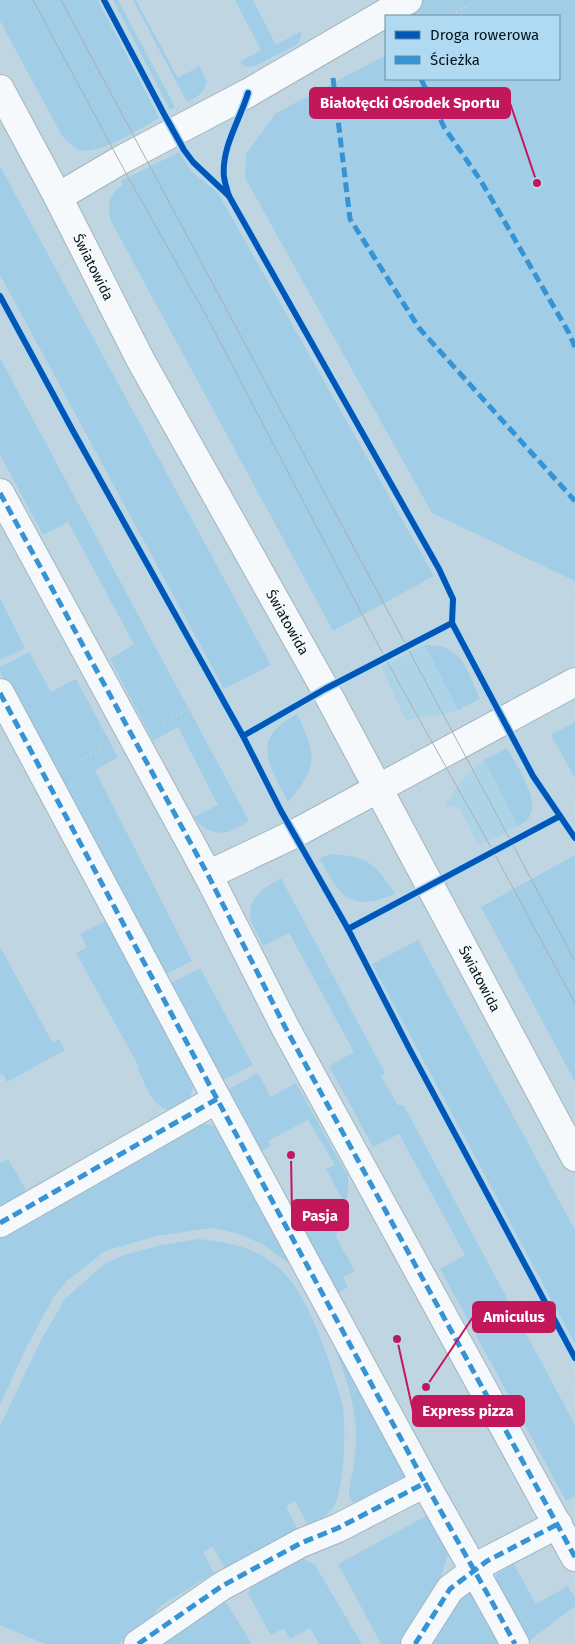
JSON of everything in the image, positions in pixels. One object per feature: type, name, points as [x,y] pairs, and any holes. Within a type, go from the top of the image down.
[{"type":"street","points":[[58,197],[119,161],[248,93],[408,0]]},
{"type":"street","name":"Światowida","points":[[0,89],[58,197],[140,359],[325,689],[575,1157]]},
{"type":"street","points":[[0,493],[208,875],[285,1027],[575,1556]]},
{"type":"street","points":[[208,875],[294,834],[378,790],[575,682]]},
{"type":"street","points":[[0,693],[217,1099],[461,1549],[475,1569],[515,1644]]},
{"type":"street","points":[[0,1223],[217,1099]]},
{"type":"street","points":[[138,1644],[222,1586],[311,1539],[338,1528],[426,1483]]},
{"type":"street","points":[[416,1644],[450,1589],[487,1561],[558,1524]]},
{"type":"path","points":[[449,15],[478,0]]},
{"type":"path","points":[[224,170],[226,157]]},
{"type":"path","points":[[241,192],[466,591],[468,614],[506,687]]},
{"type":"path","points":[[0,327],[265,819]]},
{"type":"path","points":[[404,617],[451,594],[466,591],[575,602]]},
{"type":"path","points":[[337,651],[366,636]]},
{"type":"path","points":[[212,719],[284,679]]},
{"type":"path","points":[[223,702],[233,719]]},
{"type":"path","points":[[535,739],[575,800]]},
{"type":"path","points":[[535,858],[574,836]]},
{"type":"path","points":[[291,867],[346,965],[575,1391]]},
{"type":"path","points":[[468,894],[497,878]]},
{"type":"path","points":[[156,986],[240,939]]},
{"type":"path","points":[[358,949],[365,962]]},
{"type":"path","points":[[0,1416],[32,1346],[61,1295],[91,1267],[110,1256],[175,1236],[211,1234],[232,1237],[263,1250]]},
{"type":"path","points":[[338,1528],[351,1453],[350,1416]]},
{"type":"path","points":[[311,1539],[372,1644]]},
{"type":"path","points":[[0,1631],[29,1644]]},
{"type":"shaded area","points":[[0,0],[98,0],[159,118],[107,146],[85,151],[75,148],[62,136],[0,21]]},
{"type":"shaded area","points":[[113,0],[118,0],[175,107],[170,110]]},
{"type":"shaded area","points":[[133,0],[136,0],[178,78],[200,66],[207,82],[202,92],[194,98],[187,102]]},
{"type":"shaded area","points":[[235,0],[253,0],[276,45],[301,31],[301,38],[298,44],[255,66],[245,67],[240,62],[261,50]]},
{"type":"shaded area","points":[[401,0],[575,0],[575,581],[432,513],[245,178],[246,154],[276,113],[385,56],[385,80],[560,80],[560,15],[409,15]]},
{"type":"shaded area","points":[[179,152],[191,171],[218,193],[434,576],[333,631],[111,221],[109,206],[111,196],[122,185],[121,181]]},
{"type":"shaded area","points":[[0,166],[271,665],[224,689],[0,275]]},
{"type":"shaded area","points":[[0,358],[249,821],[233,830],[223,833],[208,830],[194,817],[218,805],[178,727],[153,741],[110,659],[134,644],[68,522],[43,535],[0,455]]},
{"type":"shaded area","points":[[0,598],[25,648],[0,660]]},
{"type":"shaded area","points":[[425,645],[458,710],[406,720],[381,667]]},
{"type":"shaded area","points":[[425,645],[438,646],[456,654],[467,669],[480,699],[458,710]]},
{"type":"shaded area","points":[[29,652],[51,692],[76,679],[118,757],[95,770],[192,961],[163,976],[0,672],[0,667]]},
{"type":"shaded area","points":[[297,714],[308,739],[311,760],[305,779],[288,802],[270,764],[267,754],[268,743],[273,733],[282,724]]},
{"type":"shaded area","points":[[575,722],[575,778],[551,735]]},
{"type":"shaded area","points":[[507,748],[526,783],[532,802],[528,819],[518,826],[484,760]]},
{"type":"shaded area","points":[[484,760],[518,826],[479,846],[458,806],[451,805],[446,809],[448,801],[462,779]]},
{"type":"shaded area","points":[[331,854],[354,857],[369,863],[376,868],[395,894],[366,902],[356,901],[348,897],[340,891],[319,858]]},
{"type":"shaded area","points":[[575,855],[575,1082],[481,907]]},
{"type":"shaded area","points":[[281,878],[385,1073],[381,1076],[398,1105],[404,1106],[575,1425],[575,1496],[566,1501],[440,1269],[465,1255],[399,1134],[373,1147],[329,1066],[354,1052],[289,933],[263,946],[253,927],[250,912],[254,899],[263,889]]},
{"type":"shaded area","points":[[105,921],[115,928],[194,1083],[190,1099],[176,1111],[161,1106],[151,1097],[138,1069],[138,1065],[76,953],[87,947],[80,934]]},
{"type":"shaded area","points":[[418,940],[575,1230],[575,1344],[372,964]]},
{"type":"shaded area","points":[[0,947],[53,1043],[59,1039],[65,1050],[7,1082],[3,1074],[0,1075]]},
{"type":"shaded area","points":[[200,968],[253,1065],[220,1082],[167,985]]},
{"type":"shaded area","points":[[258,1073],[271,1097],[296,1083],[348,1176],[348,1193],[336,1237],[355,1271],[343,1277],[348,1287],[335,1295],[292,1217],[306,1210],[312,1218],[342,1199],[326,1169],[335,1165],[308,1120],[268,1141],[271,1146],[257,1154],[224,1092]]},
{"type":"shaded area","points":[[207,1124],[216,1127],[224,1134],[295,1268],[262,1244],[236,1233],[211,1228],[156,1236],[105,1251],[68,1280],[53,1298],[27,1346],[0,1405],[0,1235],[196,1125]]},
{"type":"shaded area","points":[[8,1159],[26,1190],[22,1198],[0,1211],[0,1163]]},
{"type":"shaded area","points":[[199,1239],[223,1242],[254,1251],[282,1271],[300,1294],[315,1324],[327,1355],[343,1408],[343,1469],[339,1493],[334,1507],[324,1517],[307,1524],[295,1501],[286,1506],[298,1531],[225,1569],[213,1547],[203,1552],[214,1573],[160,1606],[150,1620],[118,1644],[45,1644],[0,1625],[0,1426],[42,1338],[65,1299],[104,1264],[124,1255],[161,1245]]},
{"type":"shaded area","points":[[327,1328],[406,1476],[356,1502],[352,1502],[349,1497],[356,1442],[354,1413],[346,1380]]},
{"type":"shaded area","points":[[426,1516],[435,1521],[446,1544],[447,1557],[441,1577],[400,1644],[381,1644],[338,1564]]},
{"type":"shaded area","points":[[302,1558],[315,1565],[362,1644],[319,1644],[310,1628],[290,1639],[284,1628],[271,1635],[248,1594],[253,1582]]},
{"type":"shaded area","points":[[513,1563],[536,1604],[568,1586],[575,1598],[575,1606],[525,1644],[495,1587],[496,1575]]},
{"type":"shaded area","points":[[469,1593],[477,1596],[502,1644],[431,1644],[463,1594]]},
{"type":"shaded area","points":[[218,1600],[227,1604],[252,1644],[155,1644]]},
{"type":"tram line","points":[[33,0],[128,177],[207,317],[385,658],[575,1003]]},
{"type":"tram line","points":[[61,0],[575,961]]},
{"type":"marked path","points":[[333,78],[350,219],[419,328],[575,501]]},
{"type":"marked path","points":[[421,80],[444,127],[481,181],[569,333],[575,347]]},
{"type":"marked path","points":[[0,493],[208,875],[285,1027],[575,1557]]},
{"type":"marked path","points":[[0,693],[425,1483]]},
{"type":"marked path","points":[[0,1223],[217,1099]]},
{"type":"marked path","points":[[138,1644],[222,1586],[301,1543],[338,1528],[425,1483],[515,1644]]},
{"type":"marked path","points":[[415,1644],[450,1589],[487,1561],[558,1524]]},
{"type":"cycle path","points":[[104,0],[184,150],[193,162],[229,196]]},
{"type":"cycle path","points":[[248,93],[225,155],[224,177],[229,196],[439,569],[453,599],[452,623]]},
{"type":"cycle path","points":[[0,296],[243,736],[281,811],[348,929],[409,1048],[575,1358]]},
{"type":"cycle path","points":[[243,736],[325,689],[452,623],[533,776],[575,838]]},
{"type":"cycle path","points":[[348,929],[560,816]]},
{"type":"place","name":"Białołęcki Ośrodek Sportu","points":[[537,183]]},
{"type":"place","name":"Pasja","points":[[291,1155]]},
{"type":"place","name":"Express pizza","points":[[397,1339]]},
{"type":"place","name":"Amiculus","points":[[426,1387]]}]
